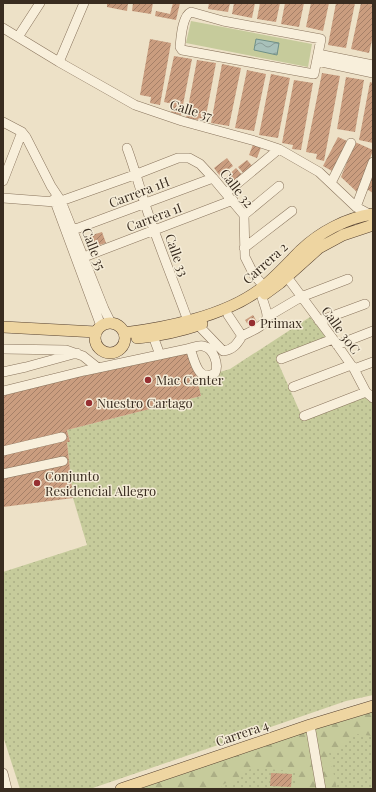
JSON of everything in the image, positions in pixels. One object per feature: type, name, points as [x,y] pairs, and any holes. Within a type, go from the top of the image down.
[{"type":"main road","name":"Carrera 2","points":[[124,336],[153,336],[193,323],[263,291],[301,250],[320,235],[342,223],[371,214]]},
{"type":"main road","name":"Carrera 2","points":[[124,336],[228,315],[263,291],[287,277],[319,248],[343,235],[373,225]]},
{"type":"main road","points":[[3,326],[101,330]]},
{"type":"main road","points":[[3,334],[101,330],[118,326],[124,336],[121,348],[113,353],[108,353],[100,349],[97,346],[101,330]]},
{"type":"main road","name":"Carrera 4","points":[[121,789],[310,725],[373,706]]},
{"type":"street","points":[[18,37],[40,3]]},
{"type":"street","points":[[59,62],[81,4]]},
{"type":"street","points":[[191,12],[223,21],[321,39],[317,57],[314,74],[182,50],[180,47],[186,16],[191,12]]},
{"type":"street","name":"Calle 37","points":[[3,28],[135,105],[207,129],[255,141],[279,150],[319,172],[356,207],[371,214]]},
{"type":"street","points":[[317,57],[373,65]]},
{"type":"street","points":[[317,57],[373,73]]},
{"type":"street","points":[[3,122],[22,132],[3,181]]},
{"type":"street","name":"Calle 35","points":[[22,132],[30,144],[73,230],[84,257],[101,330]]},
{"type":"street","points":[[331,183],[351,143]]},
{"type":"street","name":"Calle 33","points":[[127,148],[155,231],[193,323]]},
{"type":"street","name":"Carrera 1I","points":[[84,257],[155,231],[229,197],[279,150]]},
{"type":"street","name":"Calle 32","points":[[137,174],[178,158],[189,158],[200,164],[244,214],[245,257],[263,291]]},
{"type":"street","points":[[356,207],[373,162]]},
{"type":"street","points":[[3,198],[58,202],[137,174]]},
{"type":"street","name":"Carrera 1H","points":[[73,230],[213,178]]},
{"type":"street","points":[[244,214],[280,186]]},
{"type":"street","name":"Calle 35","points":[[58,202],[101,330]]},
{"type":"street","points":[[244,248],[292,211]]},
{"type":"street","name":"Calle 30C","points":[[287,277],[335,342],[371,395]]},
{"type":"street","points":[[193,323],[223,351],[228,351],[235,347],[242,336],[262,324],[267,317],[301,297],[348,279]]},
{"type":"street","points":[[263,291],[267,317]]},
{"type":"street","points":[[319,321],[365,304]]},
{"type":"street","points":[[228,315],[242,336]]},
{"type":"street","points":[[281,359],[373,331]]},
{"type":"street","points":[[153,336],[160,355]]},
{"type":"street","points":[[3,391],[190,348]]},
{"type":"street","points":[[3,349],[58,350],[78,353],[98,368]]},
{"type":"street","points":[[3,356],[20,350]]},
{"type":"street","points":[[3,372],[78,353]]},
{"type":"street","points":[[292,387],[352,367],[373,362]]},
{"type":"street","points":[[304,416],[371,395]]},
{"type":"street","points":[[3,451],[62,437]]},
{"type":"street","points":[[3,474],[63,461]]},
{"type":"street","points":[[310,725],[321,789]]},
{"type":"street","points":[[3,773],[7,789]]},
{"type":"green space","points":[[191,21],[312,44],[308,67],[186,43]]},
{"type":"green space","points":[[310,317],[328,339],[276,358],[303,419],[368,396],[373,404],[373,695],[346,701],[90,789],[20,789],[3,736],[3,572],[87,545],[73,498],[67,442],[70,441],[67,430],[201,396],[196,377],[210,380],[220,372],[230,369]]},
{"type":"green space","points":[[373,707],[373,789],[122,789]]},
{"type":"green space","points":[[373,707],[373,736],[357,734],[335,751],[329,753],[337,789],[296,789],[297,773],[293,771],[253,768],[243,772],[233,784],[226,783],[222,785],[222,789],[190,789],[190,785],[183,789],[121,789]]},
{"type":"water","points":[[256,39],[279,43],[277,55],[254,50]]},
{"type":"building","points":[[107,3],[128,3],[127,11],[107,7]]},
{"type":"building","points":[[133,3],[153,3],[151,14],[132,11]]},
{"type":"building","points":[[173,3],[180,3],[176,20],[155,16],[156,11],[170,14]]},
{"type":"building","points":[[209,3],[230,3],[228,12],[208,9]]},
{"type":"building","points":[[234,3],[255,3],[252,18],[232,14]]},
{"type":"building","points":[[260,3],[280,3],[276,22],[257,19]]},
{"type":"building","points":[[285,3],[304,3],[299,27],[281,24]]},
{"type":"building","points":[[311,3],[329,3],[323,31],[306,27]]},
{"type":"building","points":[[336,3],[355,3],[346,48],[328,45]]},
{"type":"building","points":[[361,3],[373,3],[373,36],[369,53],[351,49]]},
{"type":"building","points":[[150,39],[171,43],[160,105],[150,103],[151,97],[140,95]]},
{"type":"building","points":[[174,56],[192,59],[181,115],[171,113],[173,104],[164,102]]},
{"type":"building","points":[[197,60],[216,63],[205,121],[186,118]]},
{"type":"building","points":[[222,64],[241,68],[229,126],[211,123]]},
{"type":"building","points":[[247,70],[266,74],[254,131],[235,128]]},
{"type":"building","points":[[322,73],[340,76],[324,161],[316,159],[317,154],[306,152]]},
{"type":"building","points":[[271,74],[290,78],[278,138],[259,135]]},
{"type":"building","points":[[346,77],[364,80],[355,132],[337,129]]},
{"type":"building","points":[[294,80],[313,83],[301,150],[292,149],[293,145],[282,143]]},
{"type":"building","points":[[370,82],[373,83],[373,143],[359,140]]},
{"type":"building","points":[[338,137],[347,141],[332,171],[323,166]]},
{"type":"building","points":[[254,142],[262,145],[257,158],[249,155]]},
{"type":"building","points":[[355,142],[373,150],[358,193],[341,177]]},
{"type":"building","points":[[227,158],[233,166],[220,176],[214,168]]},
{"type":"building","points":[[247,160],[254,168],[245,175],[238,167]]},
{"type":"building","points":[[236,168],[243,176],[232,187],[224,179]]},
{"type":"building","points":[[373,168],[373,193],[365,188]]},
{"type":"building","points":[[102,232],[106,243],[96,246],[92,235]]},
{"type":"building","points":[[91,236],[95,247],[89,249],[85,238]]},
{"type":"building","name":"Primax","points":[[253,315],[262,330],[254,335],[245,320]]},
{"type":"building","name":"Nuestro Cartago","points":[[190,348],[201,396],[67,430],[70,442],[67,442],[73,498],[3,507],[3,391]]},
{"type":"building","points":[[271,773],[292,774],[291,787],[270,786]]},
{"type":"place","name":"Primax","points":[[252,323]]},
{"type":"place","name":"Mac Center","points":[[148,380]]},
{"type":"place","name":"Nuestro Cartago","points":[[89,403]]},
{"type":"place","name":"Conjunto Residencial Allegro","points":[[37,483]]}]
